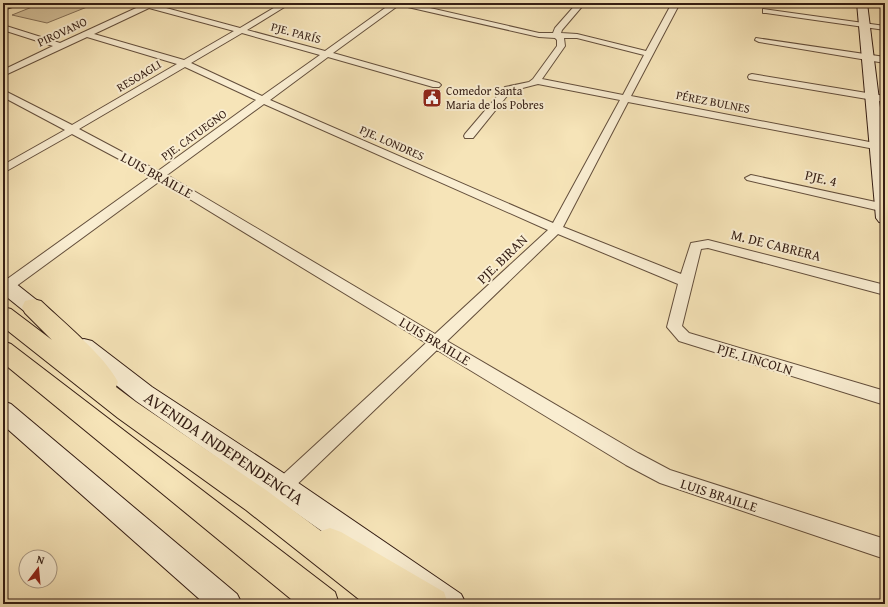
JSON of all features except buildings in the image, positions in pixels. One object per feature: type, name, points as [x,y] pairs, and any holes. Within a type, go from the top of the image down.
[{"type":"highway","points":[[33,307],[90,363],[127,410]]},
{"type":"highway","name":"AVENIDA INDEPENDENCIA","points":[[3,315],[127,410],[256,500],[391,604]]},
{"type":"highway","points":[[3,350],[240,536],[324,604]]},
{"type":"highway","points":[[256,500],[358,558],[432,604]]},
{"type":"highway","points":[[240,536],[301,604]]},
{"type":"main road","points":[[3,7],[14,3]]},
{"type":"main road","points":[[862,3],[868,58],[878,98],[885,211]]},
{"type":"main road","name":"AVENIDA INDEPENDENCIA","points":[[5,286],[144,394],[451,604]]},
{"type":"main road","points":[[3,411],[227,604]]},
{"type":"street","name":"RESOAGLI","points":[[3,170],[287,3]]},
{"type":"street","points":[[397,3],[539,35],[577,36],[649,54]]},
{"type":"street","name":"PJE. CATUEGNO","points":[[5,286],[160,176],[397,3]]},
{"type":"street","points":[[557,35],[558,30],[581,3]]},
{"type":"street","name":"PJE. BIRAN","points":[[282,487],[438,342],[556,229],[676,3]]},
{"type":"street","name":"PJE. PARÍS","points":[[151,4],[436,86]]},
{"type":"street","name":"PIROVANO","points":[[3,73],[151,4]]},
{"type":"street","points":[[766,11],[885,28]]},
{"type":"street","points":[[3,27],[60,46]]},
{"type":"street","name":"PJE. LONDRES","points":[[87,34],[184,63],[263,100],[556,229],[685,281]]},
{"type":"street","points":[[469,136],[508,89],[532,84],[536,80],[561,46],[561,40],[557,35]]},
{"type":"street","points":[[759,40],[885,60]]},
{"type":"street","points":[[752,77],[878,98]]},
{"type":"street","name":"PÉREZ BULNES","points":[[536,80],[881,148]]},
{"type":"street","name":"LUIS BRAILLE","points":[[3,93],[74,129],[160,176],[632,459],[666,477],[885,549]]},
{"type":"street","name":"PJE. 4","points":[[751,178],[885,211]]},
{"type":"street","name":"M. DE CABRERA","points":[[685,281],[695,246],[708,244],[885,290]]},
{"type":"street","name":"PJE. LINCOLN","points":[[685,281],[674,327],[684,337],[885,398]]},
{"type":"shaded area","points":[[42,3],[97,3],[47,23],[12,15]]},
{"type":"place","name":"Comedor Santa Maria de los Pobres","points":[[432,98]]}]
